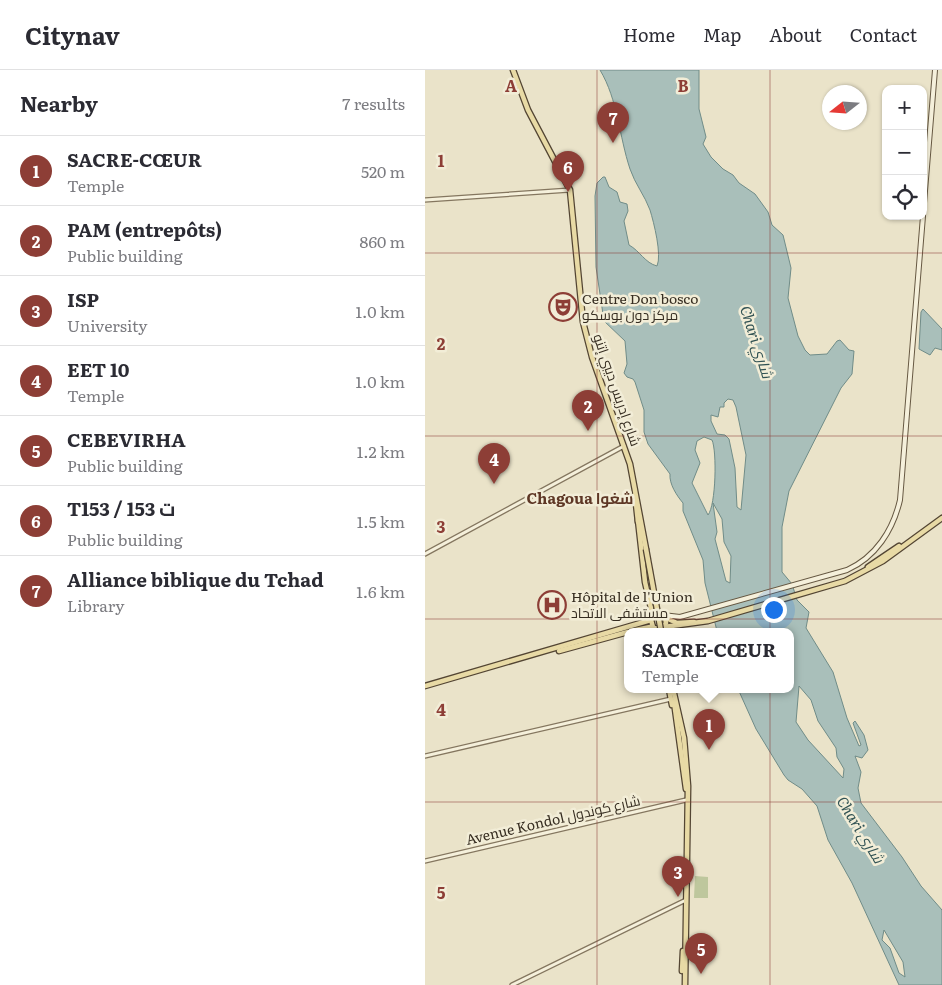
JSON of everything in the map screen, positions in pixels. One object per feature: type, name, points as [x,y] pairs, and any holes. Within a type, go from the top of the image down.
[{"type":"main road","points":[[513,70],[527,110],[570,190]]},
{"type":"main road","points":[[926,175],[935,70]]},
{"type":"main road","name":"شارع إدريس ديبي إتنو","points":[[570,190],[583,322],[588,343],[625,446],[633,478],[659,628]]},
{"type":"main road","points":[[425,688],[652,618],[663,616],[678,617],[847,570],[867,557],[884,539],[897,511],[906,433],[923,220]]},
{"type":"main road","points":[[667,628],[708,620],[801,594],[835,582],[862,570],[942,516]]},
{"type":"main road","points":[[640,520],[663,616],[659,628]]},
{"type":"main road","points":[[640,520],[645,582],[652,618],[658,628]]},
{"type":"main road","points":[[663,616],[683,623],[708,620]]},
{"type":"main road","points":[[425,688],[624,633]]},
{"type":"main road","points":[[672,693],[671,699],[679,719],[686,800],[685,900]]},
{"type":"main road","points":[[673,693],[679,719],[689,786],[683,985]]},
{"type":"street","points":[[425,200],[570,190]]},
{"type":"street","points":[[425,554],[625,446]]},
{"type":"street","points":[[425,756],[671,699]]},
{"type":"street","name":"Avenue Kondol شارع كوندول","points":[[425,861],[686,800]]},
{"type":"street","points":[[512,985],[685,900]]},
{"type":"green space","points":[[695,876],[708,877],[708,898],[694,898]]},
{"type":"water","name":"Chari شاري","points":[[600,70],[699,70],[699,109],[706,137],[703,144],[711,157],[723,169],[755,194],[768,212],[772,225],[783,235],[791,268],[788,298],[798,336],[805,350],[810,355],[827,354],[837,341],[840,340],[849,350],[854,351],[852,374],[841,388],[789,491],[782,527],[782,572],[792,584],[797,600],[809,612],[806,628],[833,672],[847,718],[859,746],[861,745],[853,723],[855,721],[864,735],[868,750],[862,758],[855,756],[861,772],[858,788],[861,803],[902,857],[921,886],[942,910],[942,985],[899,985],[852,883],[828,840],[817,806],[802,789],[784,775],[756,729],[740,693],[794,693],[794,628],[716,628],[705,583],[703,560],[683,511],[683,503],[672,486],[670,474],[648,444],[644,432],[644,410],[635,382],[624,373],[627,364],[625,341],[604,321],[596,267],[595,196],[597,183],[603,177],[605,177],[609,187],[617,192],[620,202],[627,204],[628,211],[624,221],[629,245],[649,262],[657,266],[659,254],[650,210],[626,157],[611,93]],"holes":[[[728,399],[733,400],[736,407],[746,455],[741,510],[737,507],[735,468],[729,439],[725,435],[717,434],[711,421],[711,415],[718,417],[720,407],[724,407],[724,403]],[[704,437],[712,440],[714,446],[714,490],[713,501],[708,515],[692,483],[700,463],[695,450],[697,441]],[[713,503],[722,519],[724,542],[731,556],[730,583],[726,581],[715,539],[717,532]],[[799,686],[811,700],[818,721],[836,748],[837,757],[844,769],[843,778],[808,740],[796,722]],[[884,930],[903,962],[905,977],[899,973],[890,948],[882,940]]]},
{"type":"water","points":[[923,309],[942,329],[942,350],[935,348],[930,355],[919,349],[921,312]]},
{"type":"place","name":"Alliance biblique du Tchad","points":[[613,143]]},
{"type":"place","name":"T153 / ت 153","points":[[568,192]]},
{"type":"place","name":"Centre Don bosco مركز دون بوسكو","points":[[563,307]]},
{"type":"place","name":"PAM (entrepôts)","points":[[588,431]]},
{"type":"place","name":"EET 10","points":[[494,484]]},
{"type":"place","name":"Hôpital de l'Union مستشفى الاتحاد","points":[[552,605]]},
{"type":"place","name":"SACRE-CŒUR","points":[[709,750]]},
{"type":"place","name":"ISP","points":[[678,897]]},
{"type":"place","name":"CEBEVIRHA","points":[[701,974]]},
{"type":"district","name":"Chagoua شغوا","points":[[580,499]]}]
